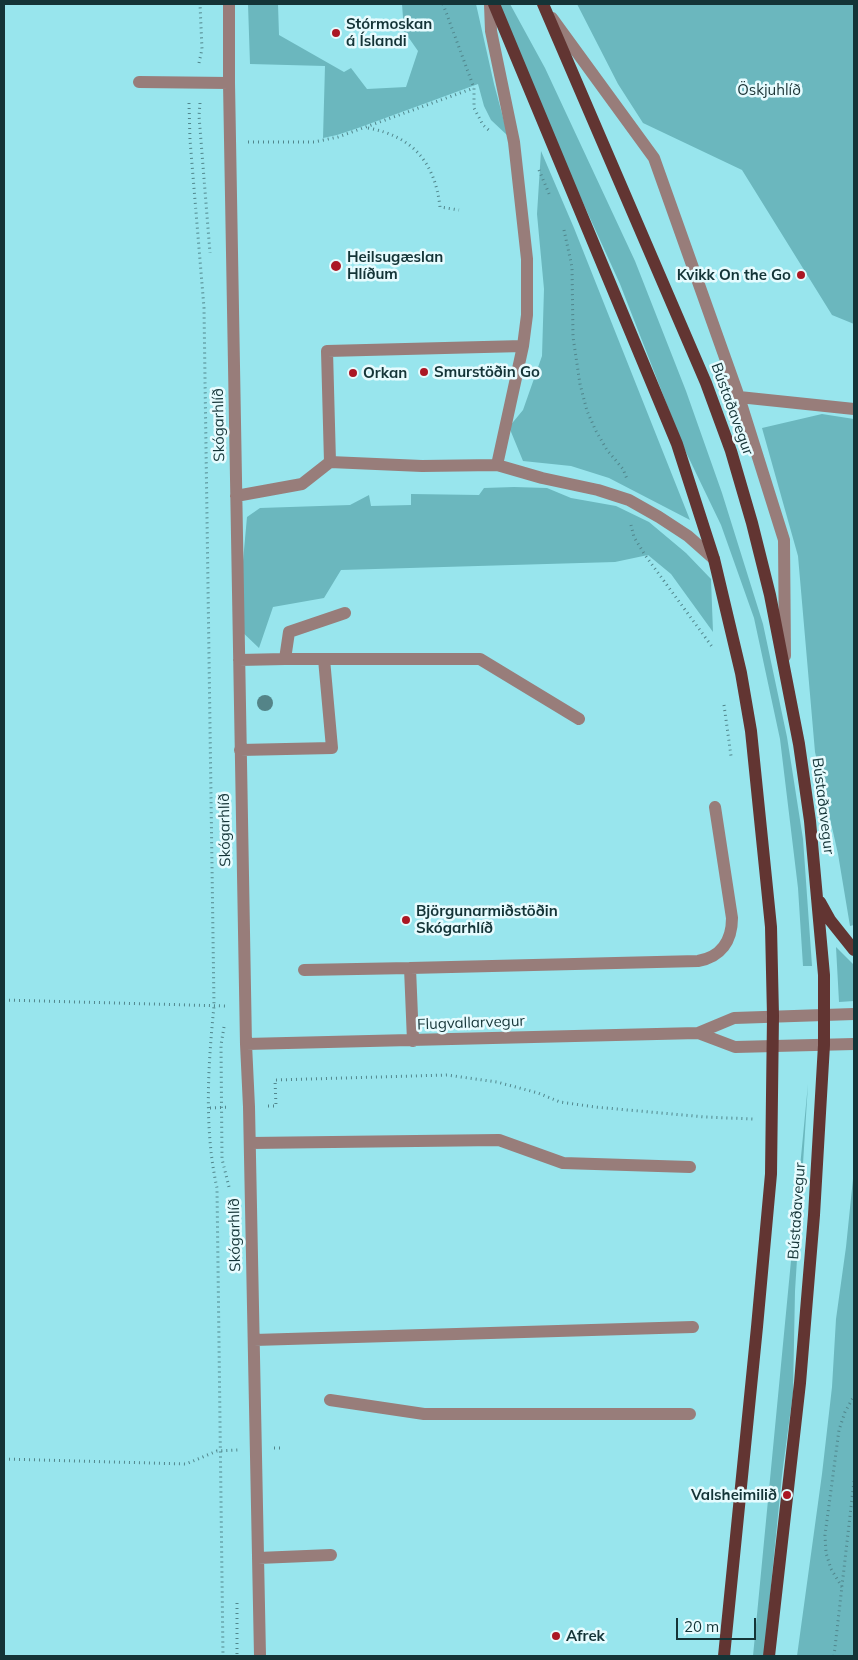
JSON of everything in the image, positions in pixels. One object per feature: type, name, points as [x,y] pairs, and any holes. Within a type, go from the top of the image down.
[{"type":"main road","name":"Bústaðavegur","points":[[494,4],[678,444],[714,559],[752,731],[771,927],[773,1016],[770,1183],[758,1327],[724,1656]]},
{"type":"main road","name":"Bústaðavegur","points":[[544,7],[706,383],[731,451],[754,532],[785,668],[803,773],[818,898],[824,975],[824,1045],[814,1215],[800,1383],[769,1656]]},
{"type":"main road","points":[[818,898],[830,920],[854,950]]},
{"type":"street","name":"Skógarhlíð","points":[[229,4],[240,750],[260,1656]]},
{"type":"street","points":[[490,4],[491,31],[514,142],[526,259],[526,315],[522,346],[497,465]]},
{"type":"street","points":[[544,7],[654,158],[750,432],[784,540],[785,668]]},
{"type":"street","points":[[140,82],[229,83]]},
{"type":"street","points":[[330,462],[327,350],[522,346]]},
{"type":"street","points":[[738,397],[854,409]]},
{"type":"street","points":[[236,496],[302,484],[330,462],[422,466],[497,465],[542,478],[598,490],[629,500],[688,536],[714,559]]},
{"type":"street","points":[[285,659],[289,632],[345,613]]},
{"type":"street","points":[[240,750],[332,748],[324,659]]},
{"type":"street","points":[[239,660],[480,659],[579,718]]},
{"type":"street","points":[[304,970],[698,961],[712,957],[724,948],[732,929],[716,808]]},
{"type":"street","points":[[410,968],[413,1041]]},
{"type":"street","name":"Flugvallarvegur","points":[[246,1044],[698,1033],[734,1018],[854,1014]]},
{"type":"street","name":"Flugvallarvegur","points":[[698,1033],[735,1048],[854,1044]]},
{"type":"street","points":[[250,1144],[500,1140],[563,1163],[690,1166]]},
{"type":"street","points":[[254,1340],[694,1327]]},
{"type":"street","points":[[330,1400],[424,1414],[690,1414]]},
{"type":"street","points":[[258,1558],[331,1555]]},
{"type":"path","points":[[200,4],[202,50],[193,83],[189,111],[204,318],[214,1006],[210,1048],[210,1159],[216,1188],[223,1656]]},
{"type":"path","points":[[443,4],[474,88],[474,108],[483,125],[499,138],[514,142],[525,148],[535,162],[553,204]]},
{"type":"path","points":[[230,142],[314,142],[338,137],[474,88]]},
{"type":"path","points":[[366,127],[382,130],[397,136],[411,146],[432,173],[438,189],[440,207],[459,210]]},
{"type":"path","points":[[564,229],[572,267],[573,337],[580,384],[587,411],[596,432],[627,478],[629,516],[634,537],[716,652]]},
{"type":"path","points":[[724,702],[732,761]]},
{"type":"path","points":[[4,1000],[226,1006]]},
{"type":"path","points":[[276,1106],[275,1080],[447,1075],[497,1082],[538,1093],[560,1102],[595,1107],[705,1117],[759,1119]]},
{"type":"path","points":[[842,1587],[831,1569],[826,1553],[825,1535],[839,1430],[845,1412],[854,1396]]},
{"type":"path","points":[[4,1459],[186,1464],[219,1451],[284,1448]]},
{"type":"path","points":[[834,1656],[854,1481]]},
{"type":"green space","points":[[248,4],[278,4],[279,35],[344,72],[351,68],[367,89],[406,87],[418,51],[404,31],[402,4],[476,4],[508,136],[491,120],[484,106],[478,84],[358,128],[323,138],[325,66],[250,64]]},
{"type":"green space","points":[[498,4],[510,4],[545,68],[635,261],[686,391],[722,493],[763,624],[787,737],[803,839],[812,966],[803,966],[798,888],[780,739],[754,618],[721,525],[683,446],[620,284],[544,117]]},
{"type":"green space","name":"Öskjuhlíð","points":[[577,4],[854,4],[854,324],[832,315],[742,170],[643,123],[618,84]]},
{"type":"green space","points":[[541,151],[574,228],[690,520],[609,478],[571,466],[523,461],[509,427],[523,410],[542,356],[544,289],[537,214]]},
{"type":"green space","points":[[822,414],[854,419],[854,925],[850,926],[838,854],[815,752],[798,556],[762,428]]},
{"type":"green space","points":[[484,488],[547,488],[571,498],[616,506],[649,522],[686,553],[711,579],[713,632],[671,574],[648,555],[615,562],[341,570],[324,598],[273,607],[259,648],[237,627],[247,517],[260,508],[350,505],[369,495],[371,506],[411,505],[411,494],[479,495]]},
{"type":"green space","points":[[836,947],[854,965],[854,1001],[839,1002]]},
{"type":"green space","points":[[808,1084],[795,1291],[793,1393],[782,1475],[764,1656],[753,1656]]},
{"type":"green space","points":[[854,1169],[854,1656],[797,1656],[822,1474],[832,1387],[836,1319]]},
{"type":"place","name":"Stórmoskan á Íslandi","points":[[336,33]]},
{"type":"place","name":"Heilsugæslan Hlíðum","points":[[336,266]]},
{"type":"place","name":"Kvikk On the Go","points":[[801,275]]},
{"type":"place","name":"Smurstöðin Go","points":[[424,372]]},
{"type":"place","name":"Orkan","points":[[353,373]]},
{"type":"place","name":"Björgunarmiðstöðin Skógarhlíð","points":[[406,920]]},
{"type":"place","name":"Valsheimilið","points":[[787,1495]]},
{"type":"place","name":"Afrek","points":[[556,1636]]}]
